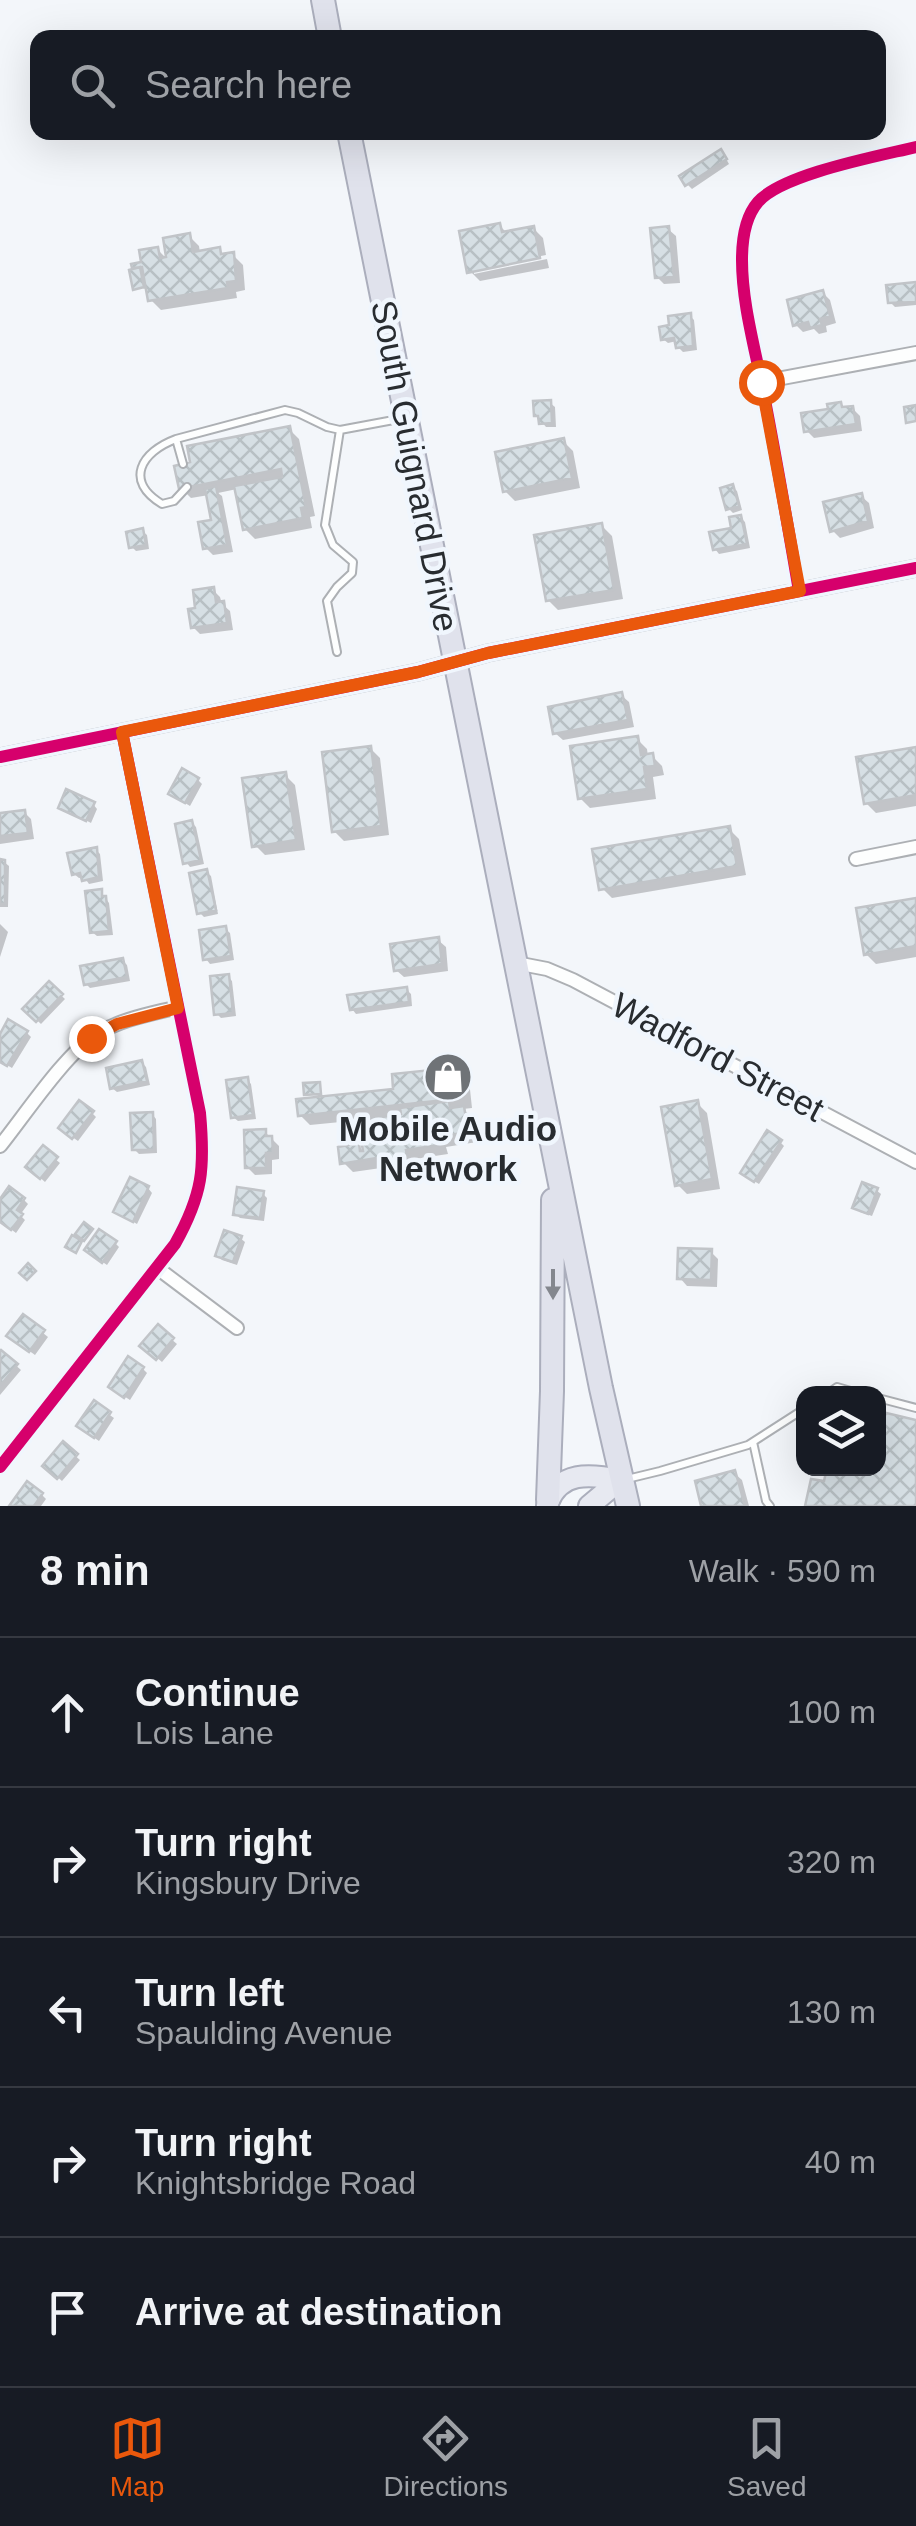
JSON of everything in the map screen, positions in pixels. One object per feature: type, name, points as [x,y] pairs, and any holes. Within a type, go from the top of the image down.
[{"type":"highway","points":[[323,0],[329,30]]},
{"type":"highway","name":"South Guignard Drive","points":[[351,140],[553,1152]]},
{"type":"highway","points":[[553,1152],[628,1506]]},
{"type":"highway","points":[[547,1503],[552,1391],[553,1152]]},
{"type":"main road","points":[[547,1503],[558,1488],[580,1476],[592,1474],[620,1480]]},
{"type":"main road","points":[[589,1506],[620,1480]]},
{"type":"street","points":[[800,591],[746,310],[744,235],[756,204],[782,186],[916,148]]},
{"type":"street","points":[[761,382],[916,352]]},
{"type":"street","points":[[0,757],[916,568]]},
{"type":"street","points":[[0,1467],[175,1244],[188,1222],[202,1179],[200,1112],[122,732]]},
{"type":"street","points":[[856,859],[916,847]]},
{"type":"street","name":"Wadford Street","points":[[516,963],[547,969],[572,980],[916,1162]]},
{"type":"street","points":[[0,1146],[91,1038],[117,1024],[178,1008]]},
{"type":"street","points":[[156,1268],[237,1328]]},
{"type":"lane","points":[[188,488],[174,501],[162,504],[149,496],[140,472],[145,458],[161,444],[285,410],[340,430],[405,418]]},
{"type":"lane","points":[[337,652],[327,601],[352,573],[353,562],[333,545],[326,526],[340,430]]},
{"type":"lane","points":[[176,439],[183,464]]},
{"type":"lane","points":[[886,1400],[916,1408]]},
{"type":"lane","points":[[620,1480],[748,1446],[796,1414]]},
{"type":"lane","points":[[754,1442],[770,1506]]},
{"type":"building","points":[[721,149],[727,159],[685,186],[679,176]]},
{"type":"building","points":[[500,223],[502,232],[534,226],[540,258],[467,273],[459,231]]},
{"type":"building","points":[[669,226],[674,277],[655,278],[650,228]]},
{"type":"building","points":[[190,233],[193,252],[220,247],[221,254],[234,252],[236,281],[227,282],[228,288],[148,301],[142,267],[132,268],[131,264],[141,262],[139,250],[158,247],[160,258],[166,257],[163,238]]},
{"type":"building","points":[[140,267],[144,287],[133,290],[129,270]]},
{"type":"building","points":[[916,282],[916,302],[888,303],[886,285]]},
{"type":"building","points":[[823,290],[830,316],[820,319],[822,325],[810,328],[808,322],[793,326],[787,300]]},
{"type":"building","points":[[691,313],[693,346],[676,348],[674,338],[661,340],[659,327],[669,325],[668,316]]},
{"type":"building","points":[[551,400],[552,423],[539,424],[533,401]]},
{"type":"building","points":[[841,402],[842,407],[853,406],[856,424],[804,432],[801,413],[828,409],[827,404]]},
{"type":"building","points":[[916,405],[916,421],[906,423],[904,407]]},
{"type":"building","points":[[290,426],[306,507],[301,508],[303,518],[243,530],[234,486],[282,477],[281,469],[179,489],[174,466],[190,462],[187,446]]},
{"type":"building","points":[[564,438],[572,478],[503,492],[495,452]]},
{"type":"building","points":[[733,484],[739,506],[726,510],[720,488]]},
{"type":"building","points":[[216,486],[227,545],[203,549],[198,522],[211,520],[205,489]]},
{"type":"building","points":[[862,493],[868,521],[830,532],[823,502]]},
{"type":"building","points":[[741,515],[747,544],[713,550],[709,532],[731,528],[729,517]]},
{"type":"building","points":[[602,523],[614,590],[546,601],[534,535]]},
{"type":"building","points":[[143,528],[146,545],[129,548],[126,532]]},
{"type":"building","points":[[214,587],[216,602],[224,601],[227,623],[191,628],[188,609],[195,608],[193,590]]},
{"type":"building","points":[[622,692],[628,720],[553,734],[548,707]]},
{"type":"building","points":[[638,736],[641,755],[653,753],[655,766],[644,767],[647,789],[578,799],[570,746]]},
{"type":"building","points":[[371,746],[381,826],[332,832],[322,752]]},
{"type":"building","points":[[916,747],[916,795],[864,804],[856,757]]},
{"type":"building","points":[[182,768],[199,778],[185,803],[168,794]]},
{"type":"building","points":[[286,772],[296,840],[252,847],[242,778]]},
{"type":"building","points":[[66,789],[95,802],[86,821],[58,808]]},
{"type":"building","points":[[25,810],[28,833],[0,836],[0,813]]},
{"type":"building","points":[[192,820],[201,860],[183,864],[175,824]]},
{"type":"building","points":[[730,826],[737,866],[599,890],[592,849]]},
{"type":"building","points":[[97,847],[99,877],[82,881],[80,873],[72,875],[67,853]]},
{"type":"building","points":[[0,859],[5,860],[5,904],[0,904]]},
{"type":"building","points":[[207,869],[216,910],[197,914],[189,873]]},
{"type":"building","points":[[102,889],[109,931],[90,933],[85,891]]},
{"type":"building","points":[[916,898],[916,946],[864,955],[856,908]]},
{"type":"building","points":[[226,926],[231,956],[203,960],[199,930]]},
{"type":"building","points":[[439,937],[442,964],[394,971],[390,944]]},
{"type":"building","points":[[123,958],[127,977],[84,985],[80,966]]},
{"type":"building","points":[[229,974],[233,1013],[214,1015],[210,976]]},
{"type":"building","points":[[49,981],[63,994],[36,1022],[22,1009]]},
{"type":"building","points":[[407,987],[409,1002],[350,1010],[347,995]]},
{"type":"building","points":[[8,1019],[28,1031],[7,1066],[0,1062],[0,1034]]},
{"type":"building","points":[[142,1060],[147,1081],[110,1089],[106,1068]]},
{"type":"building","points":[[460,1067],[463,1098],[298,1116],[296,1099],[393,1089],[392,1074]]},
{"type":"building","points":[[248,1077],[253,1115],[231,1118],[226,1080]]},
{"type":"building","points":[[320,1082],[321,1094],[304,1095],[303,1083]]},
{"type":"building","points":[[79,1100],[94,1111],[72,1139],[58,1128]]},
{"type":"building","points":[[698,1100],[712,1179],[675,1186],[661,1107]]},
{"type":"building","points":[[449,1101],[450,1108],[464,1106],[468,1132],[438,1137],[439,1145],[406,1150],[409,1167],[386,1171],[383,1157],[340,1164],[338,1147],[359,1143],[363,1151],[358,1121],[401,1114],[400,1108]]},
{"type":"building","points":[[153,1112],[154,1150],[132,1150],[130,1113]]},
{"type":"building","points":[[266,1129],[266,1136],[272,1136],[273,1153],[266,1153],[266,1168],[245,1168],[244,1130]]},
{"type":"building","points":[[767,1130],[782,1140],[754,1182],[740,1173]]},
{"type":"building","points":[[43,1145],[58,1157],[40,1179],[25,1167]]},
{"type":"building","points":[[130,1177],[149,1186],[133,1222],[113,1212]]},
{"type":"building","points":[[862,1182],[878,1188],[868,1214],[852,1208]]},
{"type":"building","points":[[9,1186],[25,1198],[17,1210],[23,1214],[11,1230],[0,1222],[0,1199]]},
{"type":"building","points":[[237,1187],[264,1191],[260,1218],[233,1215]]},
{"type":"building","points":[[84,1222],[93,1229],[84,1241],[75,1234]]},
{"type":"building","points":[[99,1229],[117,1241],[102,1263],[84,1250]]},
{"type":"building","points":[[224,1230],[242,1236],[233,1262],[215,1256]]},
{"type":"building","points":[[72,1235],[82,1241],[76,1253],[65,1247]]},
{"type":"building","points":[[678,1248],[712,1249],[711,1280],[677,1279]]},
{"type":"building","points":[[28,1263],[36,1271],[27,1280],[19,1273]]},
{"type":"building","points":[[23,1314],[45,1330],[29,1352],[6,1336]]},
{"type":"building","points":[[158,1324],[174,1338],[156,1360],[139,1346]]},
{"type":"building","points":[[0,1351],[18,1364],[0,1386]]},
{"type":"building","points":[[128,1356],[144,1367],[124,1398],[108,1387]]},
{"type":"building","points":[[94,1400],[111,1412],[94,1438],[76,1426]]},
{"type":"building","points":[[886,1413],[916,1420],[916,1506],[805,1506],[811,1479],[824,1481],[825,1476],[886,1476]]},
{"type":"building","points":[[63,1441],[78,1454],[57,1479],[42,1466]]},
{"type":"building","points":[[735,1470],[745,1506],[701,1506],[695,1481]]},
{"type":"building","points":[[27,1481],[43,1493],[34,1506],[9,1506]]},
{"type":"cycle path","points":[[799,591],[746,305],[742,275],[745,229],[758,202],[788,183],[832,167],[916,147]]},
{"type":"cycle path","points":[[0,757],[418,672],[488,653],[916,568]]},
{"type":"cycle path","points":[[0,1467],[175,1244],[200,1180],[200,1113],[122,732]]},
{"type":"place","name":"Mobile Audio Network","points":[[448,1077]]},
{"type":"route","points":[[91,1038],[117,1024],[178,1008],[122,732],[800,591],[761,382]]}]
